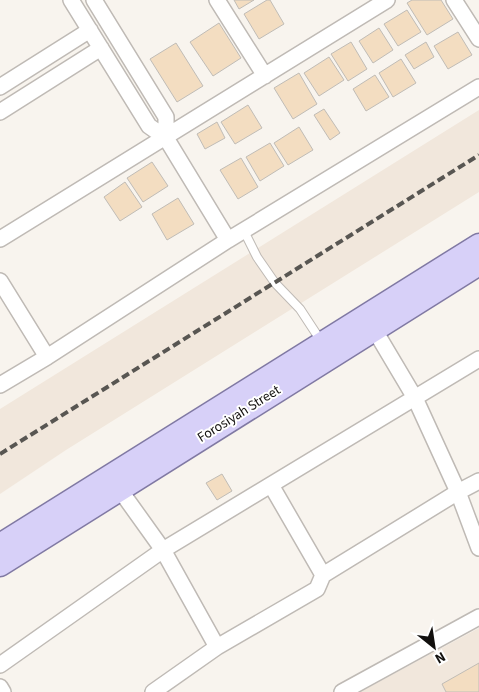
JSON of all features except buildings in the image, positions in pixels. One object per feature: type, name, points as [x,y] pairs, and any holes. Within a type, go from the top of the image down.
[{"type":"main road","name":"Forosiyah Street","points":[[0,545],[479,245]]},
{"type":"main road","name":"Forosiyah Street","points":[[0,565],[479,264]]},
{"type":"street","points":[[71,0],[149,126],[166,138],[228,240]]},
{"type":"street","points":[[94,0],[166,117],[166,138]]},
{"type":"street","points":[[217,0],[265,76]]},
{"type":"street","points":[[0,239],[388,0]]},
{"type":"street","points":[[454,0],[479,39]]},
{"type":"street","points":[[0,87],[90,30]]},
{"type":"street","points":[[0,112],[101,48]]},
{"type":"street","points":[[0,385],[47,357],[228,240],[479,87]]},
{"type":"street","points":[[0,281],[47,357]]},
{"type":"street","points":[[374,330],[415,398],[458,492],[479,548]]},
{"type":"street","points":[[0,665],[163,550],[479,359]]},
{"type":"street","points":[[152,692],[217,647],[317,589],[323,575],[479,481]]},
{"type":"street","points":[[271,485],[323,575]]},
{"type":"street","points":[[120,490],[163,550],[217,647]]},
{"type":"street","points":[[342,692],[479,617]]},
{"type":"street","points":[[0,687],[3,692]]},
{"type":"lane","points":[[244,231],[257,257],[270,276],[300,309],[322,343]]},
{"type":"shaded area","points":[[479,110],[479,192],[66,450],[0,494],[0,409]]},
{"type":"shaded area","points":[[479,628],[479,692],[360,692]]},
{"type":"railway","points":[[0,454],[479,155]]}]
